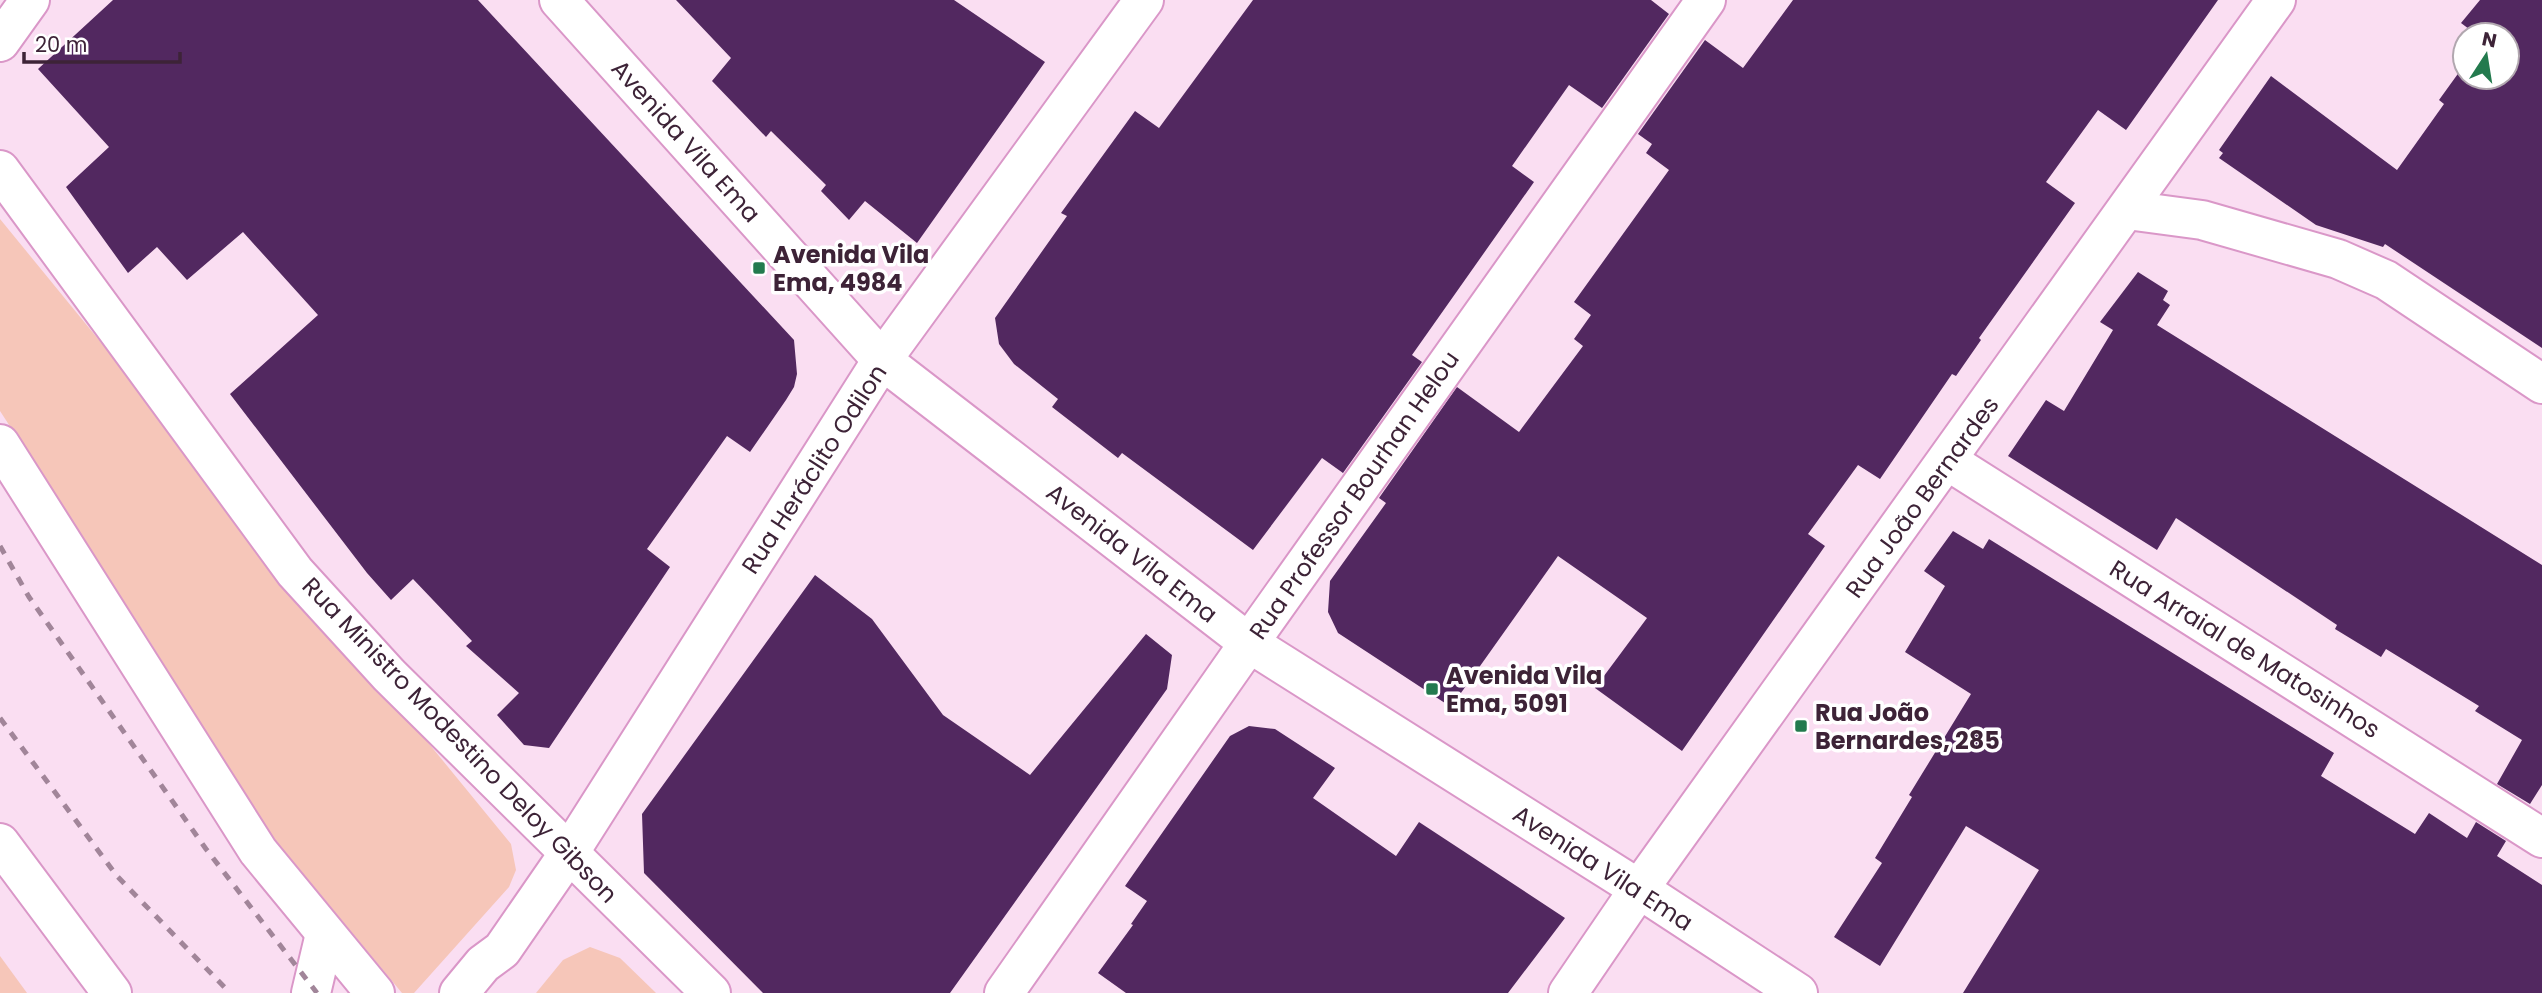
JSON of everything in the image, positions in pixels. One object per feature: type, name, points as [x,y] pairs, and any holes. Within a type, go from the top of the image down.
[{"type":"street","points":[[0,42],[30,0]]},
{"type":"street","name":"Rua Heráclito Odilon","points":[[459,993],[483,964],[502,950],[569,853],[883,360],[1144,0]]},
{"type":"street","name":"Rua Professor Bourhan Helou","points":[[1004,993],[1706,0]]},
{"type":"street","name":"Rua João Bernardes","points":[[1568,993],[1639,889],[2276,0]]},
{"type":"street","name":"Avenida Vila Ema","points":[[572,5],[883,360],[1249,643],[1639,889],[1798,993]]},
{"type":"street","name":"Rua Ministro Modestino Deloy Gibson","points":[[0,170],[295,572],[389,676],[711,993]]},
{"type":"street","points":[[2127,210],[2202,220],[2338,259],[2386,281],[2542,384]]},
{"type":"street","points":[[0,444],[258,851],[375,993]]},
{"type":"street","name":"Rua Arraial de Matosinhos","points":[[1948,461],[2542,838]]},
{"type":"street","points":[[0,843],[111,993]]},
{"type":"street","points":[[311,993],[325,934]]},
{"type":"street","name":"Rua Heráclito Odilon","points":[[483,993],[497,973],[502,950]]},
{"type":"shaded area","points":[[0,219],[511,844],[516,870],[509,887],[414,993],[402,993],[266,829],[147,637],[0,411]]},
{"type":"shaded area","points":[[590,947],[620,958],[656,993],[536,993],[563,960]]},
{"type":"shaded area","points":[[0,956],[27,993],[0,993]]},
{"type":"building","points":[[113,0],[478,0],[794,340],[797,374],[794,387],[750,452],[727,436],[647,549],[670,567],[549,748],[524,745],[497,715],[519,693],[466,646],[472,641],[413,579],[391,600],[367,573],[230,394],[318,315],[243,232],[187,280],[157,247],[128,273],[66,187],[109,147],[38,69]]},
{"type":"building","points":[[676,0],[954,0],[1045,62],[917,243],[865,201],[849,220],[821,191],[826,185],[771,131],[766,137],[712,81],[731,58]]},
{"type":"building","points":[[1253,0],[1651,0],[1669,14],[1602,108],[1569,85],[1512,166],[1534,182],[1412,355],[1422,362],[1343,473],[1322,458],[1253,550],[1122,453],[1118,458],[1052,407],[1058,399],[1014,364],[999,344],[995,318],[1067,216],[1061,213],[1135,111],[1159,128]]},
{"type":"building","points":[[1793,0],[2218,0],[2126,130],[2098,110],[2046,182],[2075,203],[1979,338],[1981,340],[1956,376],[1952,374],[1880,479],[1858,465],[1808,534],[1825,546],[1682,751],[1595,688],[1647,618],[1558,556],[1451,707],[1338,633],[1328,612],[1330,581],[1386,503],[1379,498],[1457,387],[1519,432],[1583,346],[1574,339],[1591,315],[1574,302],[1669,170],[1646,153],[1652,144],[1638,134],[1705,40],[1743,68]]},
{"type":"building","points":[[2480,0],[2542,0],[2542,348],[2385,244],[2383,247],[2316,225],[2219,158],[2223,153],[2219,150],[2271,76],[2397,170],[2444,104],[2439,100],[2451,83],[2451,91],[2521,91],[2521,21],[2463,21]]},
{"type":"building","points":[[2138,272],[2168,291],[2163,300],[2170,305],[2157,325],[2542,565],[2542,785],[2530,804],[2497,784],[2522,740],[2475,711],[2479,706],[2386,649],[2381,657],[2335,629],[2337,625],[2176,518],[2157,550],[2008,456],[2046,400],[2064,411],[2113,330],[2100,322]]},
{"type":"building","points":[[1953,531],[1983,549],[1989,539],[2334,753],[2321,776],[2415,834],[2429,813],[2467,838],[2476,822],[2506,841],[2497,856],[2542,885],[2542,993],[1963,993],[2039,870],[1966,826],[1880,966],[1834,937],[1882,863],[1875,858],[1912,797],[1909,795],[1971,694],[1905,652],[1945,586],[1924,571]]},
{"type":"building","points":[[815,575],[872,619],[943,715],[1030,775],[1146,634],[1172,655],[1167,689],[950,993],[763,993],[644,873],[642,814]]},
{"type":"building","points":[[1249,726],[1275,729],[1335,768],[1313,798],[1396,856],[1419,822],[1565,918],[1508,993],[1126,993],[1098,973],[1147,901],[1125,886],[1230,736]]},
{"type":"railway","points":[[0,546],[29,597],[206,849],[317,993]]},
{"type":"railway","points":[[0,718],[117,876],[230,993]]},
{"type":"place","name":"Avenida Vila Ema, 4984","points":[[759,268]]},
{"type":"place","name":"Avenida Vila Ema, 5091","points":[[1432,689]]},
{"type":"place","name":"Rua João Bernardes, 285","points":[[1801,726]]}]
